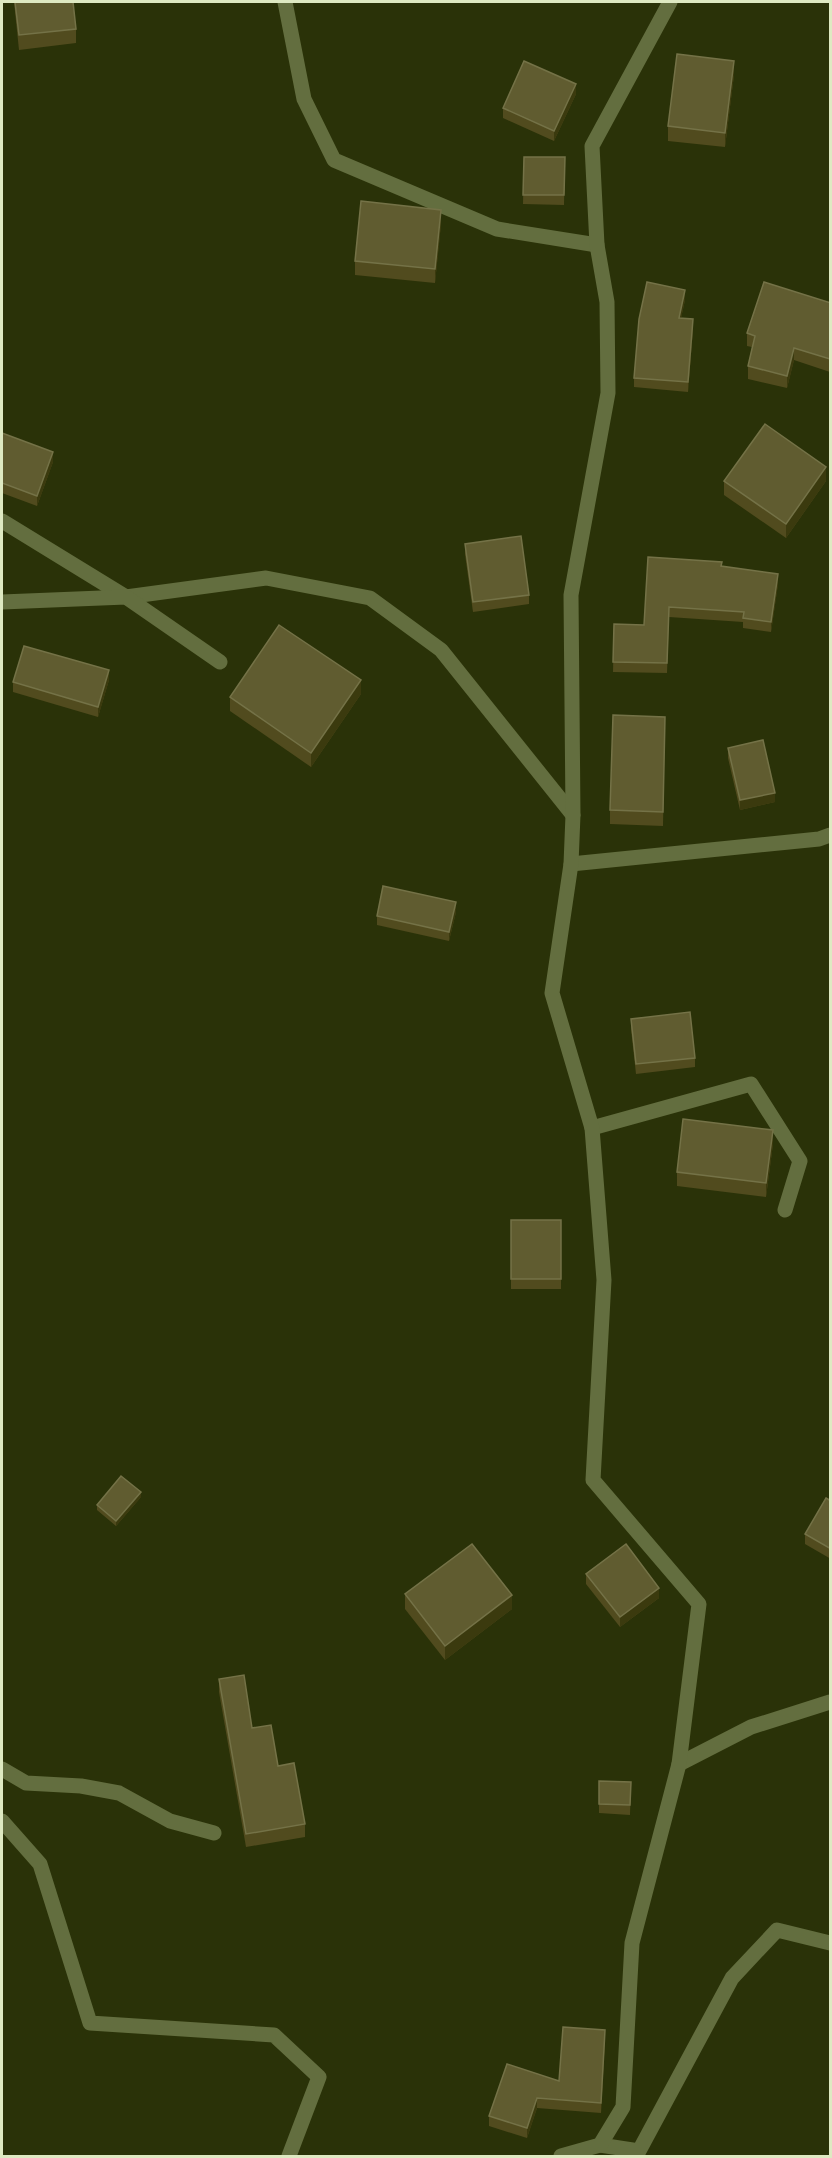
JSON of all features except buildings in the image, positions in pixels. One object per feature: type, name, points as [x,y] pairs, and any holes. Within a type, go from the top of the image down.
[{"type":"street","points":[[285,2],[304,99],[334,160],[497,229],[597,245]]},
{"type":"street","points":[[600,2145],[623,2107],[632,1943],[679,1764],[699,1604],[593,1480],[604,1280],[592,1128],[552,993],[571,864],[573,815],[571,595],[608,393],[607,302],[597,245],[592,146],[670,2]]},
{"type":"street","points":[[2,521],[126,597],[220,662]]},
{"type":"street","points":[[2,602],[126,597],[266,578],[370,598],[441,650],[573,815]]},
{"type":"street","points":[[571,864],[819,839],[831,835]]},
{"type":"street","points":[[592,1128],[751,1084],[800,1161],[785,1210]]},
{"type":"street","points":[[679,1764],[751,1727],[831,1702]]},
{"type":"street","points":[[2,1769],[26,1783],[81,1786],[119,1793],[170,1821],[214,1833]]},
{"type":"street","points":[[2,1821],[40,1864],[90,2023],[274,2035],[319,2078],[289,2157]]},
{"type":"street","points":[[561,2157],[600,2145],[639,2151],[732,1978],[777,1930],[831,1943]]}]
